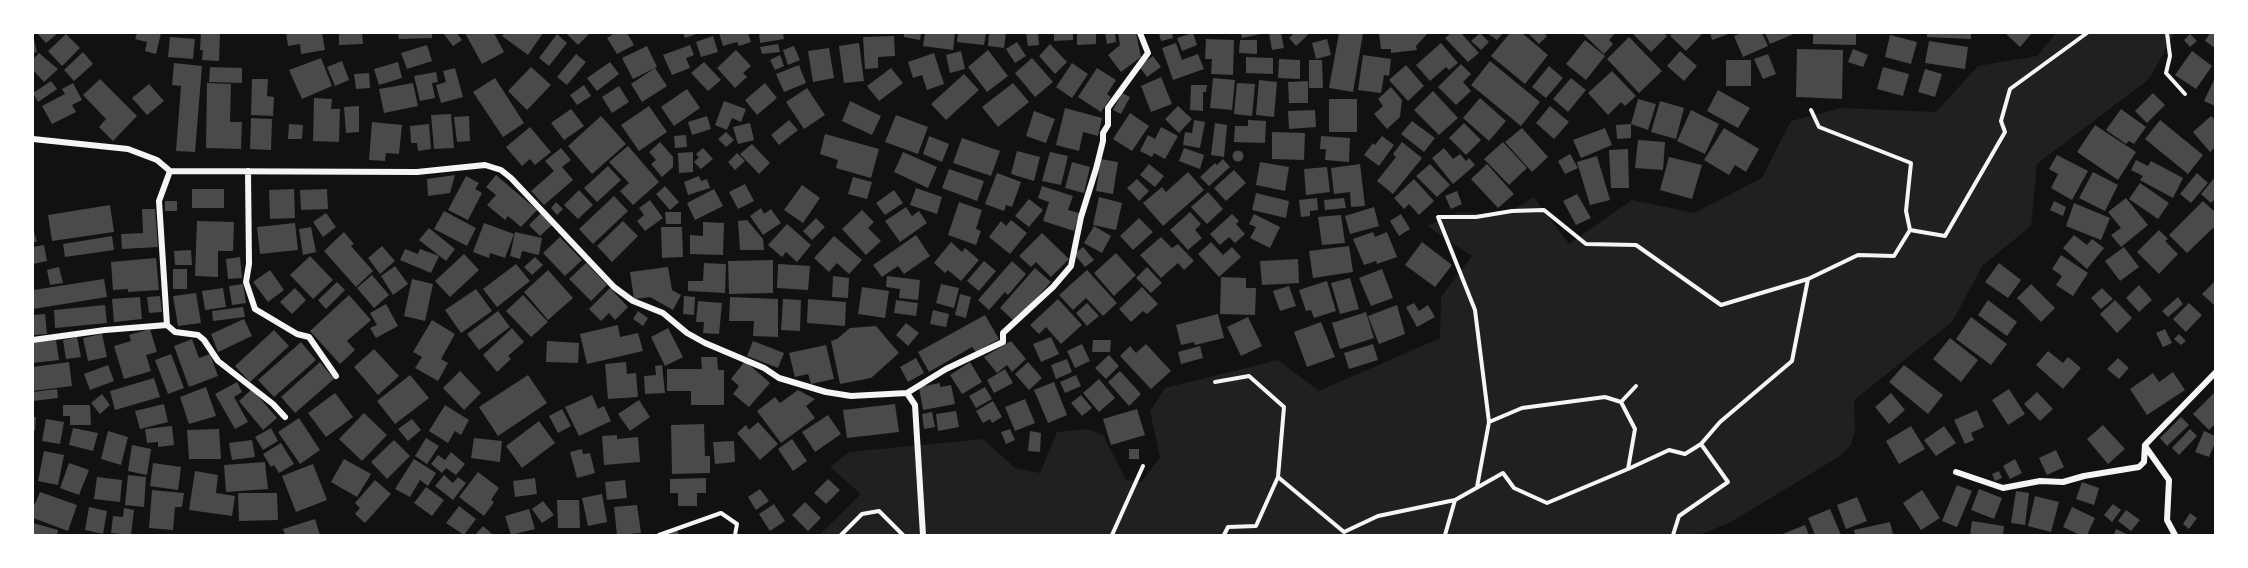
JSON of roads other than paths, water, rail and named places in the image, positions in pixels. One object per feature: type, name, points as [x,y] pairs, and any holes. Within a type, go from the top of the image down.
[{"type":"street","points":[[33,139],[128,149],[157,160],[170,171],[417,172],[485,165],[501,170],[555,223],[614,287],[633,301],[663,313],[687,333],[705,344],[764,368],[779,378],[826,392],[851,396],[908,393],[946,369],[1003,342],[1003,333],[1053,287],[1071,266],[1081,217],[1096,169],[1103,134],[1108,125],[1107,108],[1148,53],[1140,33]]},
{"type":"street","points":[[166,325],[159,201],[170,171]]},
{"type":"street","points":[[248,171],[249,264],[246,282],[255,309],[297,334],[309,338],[336,376]]},
{"type":"street","points":[[33,340],[105,330],[166,325],[175,332],[198,335],[218,361],[273,404],[285,417]]},
{"type":"street","points":[[1956,472],[2003,488],[2040,481],[2063,482],[2084,476],[2139,467],[2144,462],[2145,446],[2215,374]]},
{"type":"street","points":[[908,393],[915,405],[923,535]]},
{"type":"street","points":[[2145,446],[2169,480],[2167,520],[2175,535]]}]
